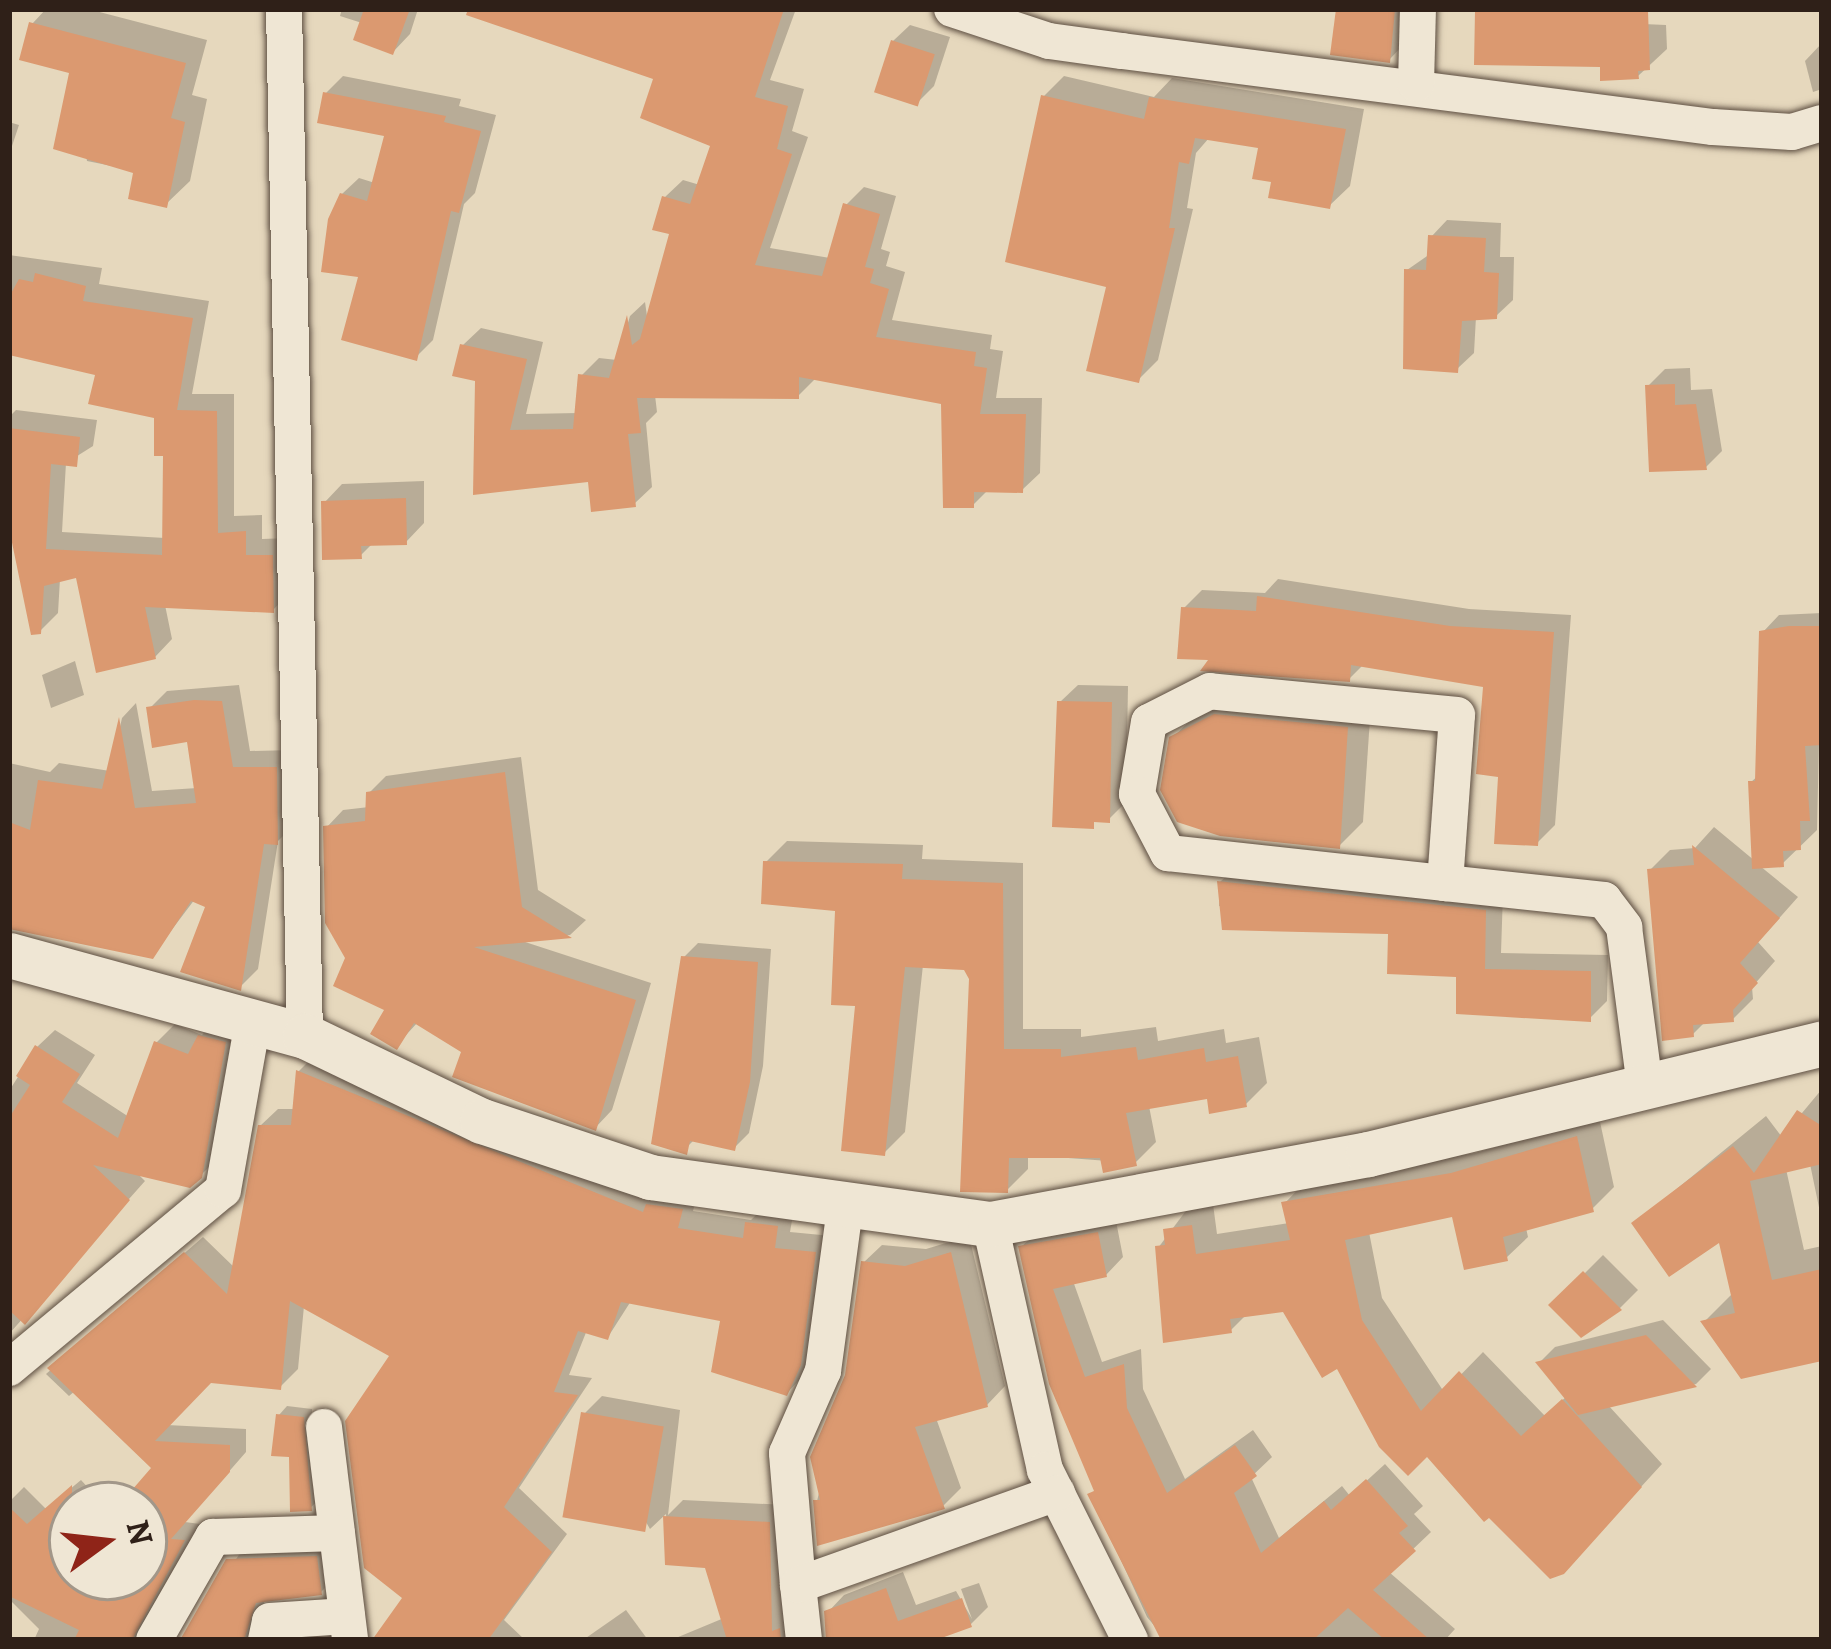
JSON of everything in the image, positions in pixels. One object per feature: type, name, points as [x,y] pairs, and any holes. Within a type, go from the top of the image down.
[{"type":"street","points":[[284,9],[304,1036]]},
{"type":"street","points":[[952,9],[1049,41],[1416,84],[1713,127],[1792,132],[1822,122]]},
{"type":"street","points":[[1416,84],[1418,9]]},
{"type":"street","points":[[1445,883],[1457,716],[1210,692],[1149,722],[1137,794],[1168,853],[1445,883],[1604,900],[1624,927],[1645,1086]]},
{"type":"street","points":[[9,955],[304,1036],[482,1121],[650,1177],[845,1209],[990,1224],[1368,1154],[1822,1043]]},
{"type":"street","points":[[9,1368],[223,1190],[253,1022]]},
{"type":"street","points":[[804,1640],[787,1453],[823,1371],[845,1209]]},
{"type":"street","points":[[990,1224],[1057,1493],[1130,1640]]},
{"type":"street","points":[[266,1640],[270,1622],[348,1628],[324,1427]]},
{"type":"street","points":[[798,1585],[1057,1493]]},
{"type":"street","points":[[154,1640],[214,1537],[337,1533]]},
{"type":"building","points":[[364,9],[410,9],[393,55],[353,40]]},
{"type":"building","points":[[468,9],[784,9],[755,97],[788,106],[777,149],[792,154],[755,265],[822,276],[843,203],[880,214],[865,267],[874,269],[870,283],[889,289],[876,337],[976,352],[974,366],[987,368],[980,414],[1026,414],[1023,493],[974,492],[974,508],[943,508],[941,404],[799,377],[799,399],[637,398],[641,433],[628,434],[636,507],[591,512],[588,482],[473,495],[475,381],[452,376],[460,344],[527,359],[510,430],[573,429],[578,374],[609,378],[627,315],[632,345],[640,339],[669,234],[652,230],[662,196],[690,204],[710,146],[640,118],[653,79],[466,15]]},
{"type":"building","points":[[1336,9],[1395,9],[1390,63],[1330,55]]},
{"type":"building","points":[[1475,11],[1648,11],[1650,70],[1638,71],[1639,79],[1600,81],[1600,67],[1474,65]]},
{"type":"building","points":[[29,22],[186,63],[171,118],[185,122],[167,208],[128,199],[133,173],[53,149],[69,73],[19,60]]},
{"type":"building","points":[[891,40],[935,54],[918,107],[874,92]]},
{"type":"building","points":[[323,92],[446,116],[444,122],[481,131],[459,213],[451,211],[417,361],[341,340],[358,277],[321,272],[328,219],[340,193],[367,201],[384,136],[317,123]]},
{"type":"building","points":[[1041,95],[1144,119],[1149,97],[1346,129],[1330,209],[1268,198],[1271,182],[1252,179],[1258,148],[1195,138],[1189,164],[1179,162],[1169,228],[1175,228],[1139,383],[1086,371],[1106,287],[1005,262]]},
{"type":"building","points":[[1428,235],[1486,238],[1484,272],[1499,273],[1497,319],[1462,321],[1458,373],[1403,369],[1404,269],[1426,270]]},
{"type":"building","points":[[35,273],[86,286],[83,301],[193,318],[177,410],[217,411],[218,533],[246,531],[246,555],[273,555],[274,613],[145,607],[156,659],[96,673],[76,578],[44,586],[41,634],[31,635],[9,528],[9,428],[80,437],[77,467],[51,464],[46,549],[162,555],[163,456],[154,456],[154,418],[88,404],[95,375],[9,355],[9,297],[19,279],[33,282]]},
{"type":"building","points":[[1675,384],[1675,405],[1696,404],[1707,470],[1649,472],[1645,385]]},
{"type":"building","points":[[406,498],[407,545],[361,546],[362,559],[322,560],[321,501]]},
{"type":"building","points":[[1257,596],[1450,626],[1554,632],[1538,846],[1494,844],[1498,777],[1476,774],[1483,687],[1351,665],[1350,682],[1200,671],[1208,660],[1177,659],[1181,607],[1256,611]]},
{"type":"building","points":[[1822,626],[1822,745],[1805,746],[1810,821],[1800,821],[1801,850],[1783,851],[1784,867],[1752,869],[1748,781],[1755,781],[1759,631]]},
{"type":"building","points":[[222,701],[233,767],[277,767],[278,845],[264,844],[241,991],[180,972],[205,907],[191,901],[153,959],[9,929],[9,822],[30,830],[38,780],[102,789],[119,717],[135,808],[196,803],[187,742],[152,748],[146,707]]},
{"type":"building","points":[[1057,701],[1112,702],[1110,823],[1094,822],[1094,829],[1052,827]]},
{"type":"building","points":[[1214,714],[1348,727],[1340,849],[1220,836],[1177,822],[1160,790],[1169,737]]},
{"type":"building","points":[[505,772],[522,907],[572,938],[474,947],[636,1000],[596,1131],[452,1077],[461,1052],[414,1023],[397,1050],[370,1034],[384,1010],[333,986],[345,958],[325,923],[323,826],[365,821],[366,792]]},
{"type":"building","points":[[1692,845],[1780,918],[1740,963],[1758,983],[1733,1010],[1734,1022],[1693,1025],[1694,1037],[1662,1041],[1647,869],[1694,865]]},
{"type":"building","points":[[763,861],[903,864],[902,879],[1003,883],[1004,1049],[1061,1049],[1061,1057],[1136,1047],[1138,1060],[1204,1048],[1206,1062],[1238,1056],[1247,1107],[1209,1114],[1207,1099],[1126,1113],[1137,1166],[1103,1173],[1100,1158],[1009,1158],[1008,1193],[960,1192],[969,979],[964,970],[905,967],[885,1156],[841,1151],[855,1006],[831,1005],[835,911],[761,904]]},
{"type":"building","points":[[1217,881],[1486,910],[1485,969],[1591,971],[1591,1022],[1456,1014],[1456,977],[1387,974],[1388,934],[1222,930]]},
{"type":"building","points":[[681,956],[758,962],[750,1082],[735,1151],[690,1141],[687,1155],[651,1144]]},
{"type":"building","points":[[198,1035],[226,1042],[202,1178],[190,1188],[93,1165],[130,1200],[25,1325],[9,1310],[9,1118],[30,1085],[16,1076],[35,1045],[80,1074],[62,1102],[118,1138],[154,1041],[188,1054]]},
{"type":"building","points":[[296,1070],[643,1212],[646,1204],[683,1209],[678,1228],[743,1238],[745,1222],[778,1226],[775,1248],[816,1252],[801,1365],[787,1396],[711,1372],[720,1321],[621,1302],[608,1340],[578,1331],[554,1392],[578,1395],[504,1507],[552,1552],[488,1640],[372,1640],[402,1598],[364,1568],[345,1421],[389,1356],[290,1301],[281,1390],[211,1383],[155,1441],[230,1445],[230,1472],[171,1539],[185,1540],[168,1572],[168,1481],[140,1481],[151,1468],[47,1368],[184,1252],[227,1294],[258,1125],[291,1125]]},
{"type":"building","points":[[1797,1110],[1822,1126],[1822,1164],[1750,1181],[1772,1280],[1822,1269],[1822,1361],[1741,1379],[1700,1321],[1735,1313],[1719,1243],[1669,1277],[1631,1223],[1733,1146],[1754,1173]]},
{"type":"building","points":[[1577,1136],[1594,1212],[1503,1237],[1508,1261],[1464,1270],[1452,1217],[1345,1240],[1362,1320],[1421,1411],[1459,1371],[1521,1436],[1562,1399],[1642,1487],[1564,1574],[1550,1579],[1489,1518],[1484,1522],[1427,1457],[1408,1476],[1379,1447],[1337,1369],[1322,1378],[1283,1312],[1230,1319],[1232,1333],[1163,1343],[1155,1246],[1165,1245],[1163,1229],[1192,1225],[1196,1254],[1290,1240],[1281,1202],[1451,1173]]},
{"type":"building","points":[[1098,1232],[1107,1277],[1053,1289],[1085,1377],[1124,1364],[1127,1408],[1167,1493],[1235,1445],[1257,1476],[1234,1493],[1261,1553],[1324,1501],[1331,1510],[1366,1479],[1408,1526],[1399,1533],[1416,1551],[1373,1590],[1430,1640],[1385,1640],[1348,1608],[1313,1640],[1161,1640],[1087,1494],[1094,1491],[1049,1384],[1018,1246]]},
{"type":"building","points":[[951,1252],[988,1407],[915,1427],[945,1509],[817,1546],[813,1500],[820,1500],[810,1457],[845,1375],[861,1261],[905,1266]]},
{"type":"building","points":[[1583,1271],[1622,1310],[1581,1338],[1548,1305]]},
{"type":"building","points":[[1646,1335],[1697,1387],[1578,1415],[1535,1362]]},
{"type":"building","points":[[581,1412],[664,1427],[645,1532],[562,1517]]},
{"type":"building","points":[[276,1414],[304,1417],[312,1511],[290,1512],[289,1457],[271,1456]]},
{"type":"building","points":[[48,1506],[48,1601],[153,1601],[132,1640],[74,1640],[79,1630],[9,1596],[9,1507],[27,1524]]},
{"type":"building","points":[[663,1516],[770,1522],[772,1631],[780,1628],[781,1640],[727,1640],[705,1568],[665,1565]]},
{"type":"building","points":[[317,1556],[322,1595],[256,1603],[244,1640],[180,1640],[226,1559]]},
{"type":"building","points":[[886,1588],[898,1621],[962,1598],[972,1627],[936,1640],[826,1640],[824,1611]]}]
